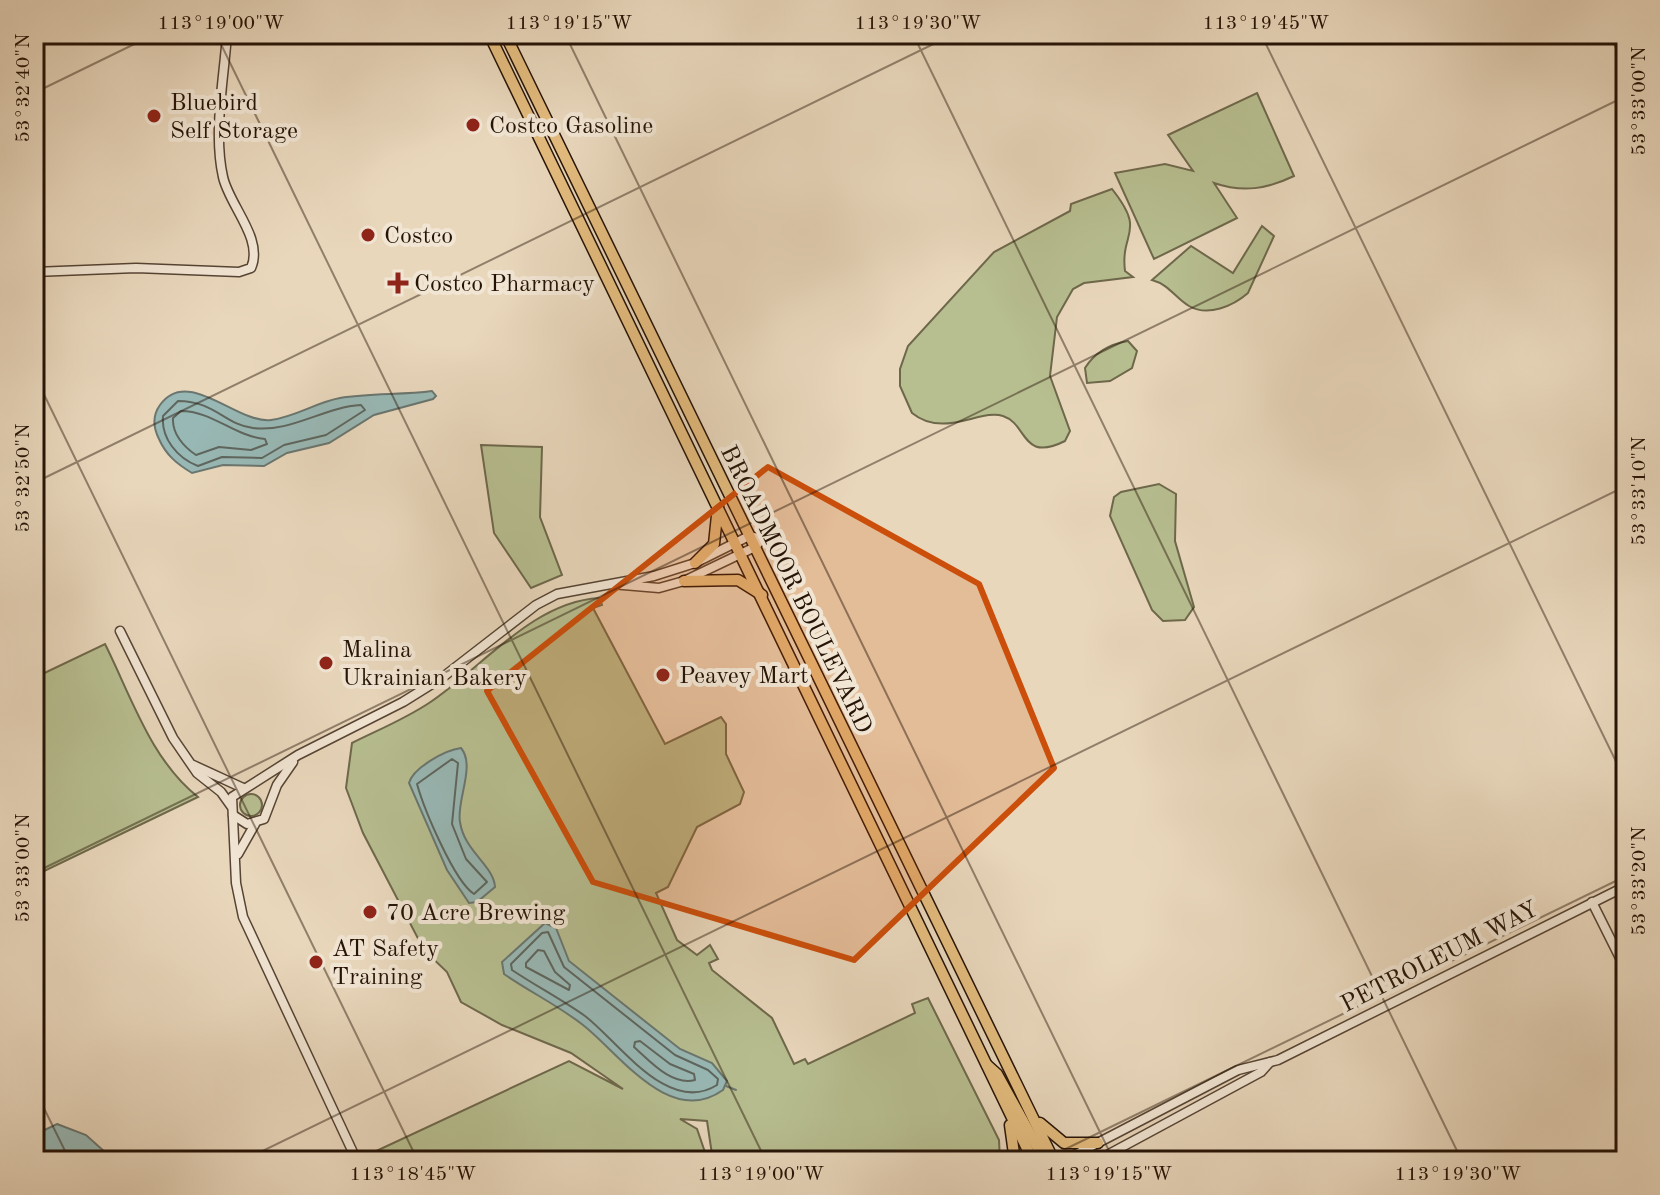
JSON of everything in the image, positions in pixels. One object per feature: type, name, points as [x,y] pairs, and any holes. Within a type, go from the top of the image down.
[{"type":"main road","name":"BROADMOOR BOULEVARD","points":[[489,34],[763,596],[1033,1161]]},
{"type":"main road","name":"BROADMOOR BOULEVARD","points":[[505,34],[1054,1161]]},
{"type":"main road","points":[[695,563],[714,544],[718,504]]},
{"type":"main road","points":[[684,581],[738,580],[763,596]]},
{"type":"main road","points":[[983,1061],[997,1074],[1045,1161]]},
{"type":"main road","points":[[1008,1111],[1016,1148],[1015,1161]]},
{"type":"main road","points":[[1030,1112],[1058,1141],[1098,1143]]},
{"type":"street","points":[[34,272],[136,268],[239,272],[251,268],[255,249],[223,177],[221,136],[227,34]]},
{"type":"street","points":[[357,1161],[253,943],[241,910],[232,811],[234,794],[298,755],[403,702],[443,677],[536,605],[571,590],[654,576],[695,563],[749,536]]},
{"type":"street","points":[[611,584],[659,588],[684,581],[755,547]]},
{"type":"street","points":[[120,631],[173,738],[241,822],[255,824]]},
{"type":"street","points":[[237,858],[255,824],[267,815],[270,798],[298,755]]},
{"type":"street","points":[[193,765],[270,798]]},
{"type":"street","name":"PETROLEUM WAY","points":[[1063,1161],[1238,1070],[1271,1062],[1626,886]]},
{"type":"street","points":[[1592,902],[1626,970]]},
{"type":"street","name":"PETROLEUM WAY","points":[[1096,1161],[1261,1072],[1271,1062]]},
{"type":"highlighted area","points":[[768,467],[979,584],[1054,768],[854,960],[593,882],[487,691]]},
{"type":"green space","points":[[1257,93],[1294,176],[1255,188],[1235,188],[1214,183],[1237,218],[1154,259],[1115,173],[1165,164],[1193,171],[1168,135]]},
{"type":"green space","points":[[1112,189],[1128,215],[1130,232],[1124,258],[1125,271],[1133,277],[1084,283],[1073,289],[1057,317],[1050,376],[1070,431],[1065,441],[1040,448],[1027,440],[1011,420],[1003,416],[937,423],[912,413],[900,386],[900,369],[908,346],[994,252],[1070,211],[1071,204]]},
{"type":"green space","points":[[1262,226],[1274,236],[1248,293],[1228,306],[1212,310],[1196,309],[1152,280],[1191,246],[1233,273]]},
{"type":"green space","points":[[1128,341],[1137,351],[1132,368],[1110,381],[1087,383],[1085,368],[1093,357],[1109,347]]},
{"type":"green space","points":[[481,445],[542,447],[540,517],[562,575],[531,588],[494,533]]},
{"type":"green space","points":[[1159,484],[1176,494],[1175,541],[1194,607],[1185,620],[1163,621],[1152,610],[1110,516],[1114,497],[1121,492]]},
{"type":"green space","points":[[599,598],[602,605],[593,608],[665,744],[721,717],[726,724],[726,754],[744,792],[740,804],[697,827],[668,887],[656,893],[677,940],[697,955],[710,945],[718,959],[709,963],[712,970],[772,1018],[794,1064],[805,1059],[808,1064],[915,1013],[912,1004],[928,998],[999,1140],[1000,1161],[713,1161],[707,1121],[680,1119],[697,1129],[708,1161],[378,1161],[374,1152],[569,1061],[623,1089],[571,1053],[502,1025],[461,1002],[447,972],[424,950],[363,833],[346,788],[352,743],[429,703],[509,639],[552,611],[575,602]]},
{"type":"green space","points":[[105,644],[155,746],[167,765],[198,797],[34,876],[34,678]]},
{"type":"green space","points":[[251,794],[259,797],[262,805],[259,813],[251,816],[243,813],[240,805],[243,797]]},
{"type":"water","points":[[184,391],[213,399],[258,419],[271,420],[340,398],[432,391],[436,396],[433,399],[374,415],[329,443],[287,453],[264,466],[223,465],[192,473],[169,454],[155,426],[160,405],[171,395]]},
{"type":"water","points":[[461,748],[467,764],[460,822],[467,841],[490,872],[495,887],[477,902],[469,903],[447,870],[409,783],[417,771],[430,761]]},
{"type":"water","points":[[545,923],[556,928],[569,961],[680,1049],[712,1063],[727,1081],[723,1090],[703,1099],[684,1100],[665,1094],[647,1083],[574,1018],[504,974],[502,962]]},
{"type":"water","points":[[57,1124],[86,1135],[115,1161],[34,1161],[34,1135]]},
{"type":"waterway","points":[[726,1086],[736,1090]]},
{"type":"place","name":"Bluebird Self Storage","points":[[154,116]]},
{"type":"place","name":"Costco Gasoline","points":[[473,125]]},
{"type":"place","name":"Costco","points":[[368,235]]},
{"type":"place","name":"Costco Pharmacy","points":[[398,283]]},
{"type":"place","name":"Malina Ukrainian Bakery","points":[[326,663]]},
{"type":"place","name":"Peavey Mart","points":[[663,675]]},
{"type":"place","name":"70 Acre Brewing","points":[[370,912]]},
{"type":"place","name":"AT Safety Training","points":[[316,962]]}]
